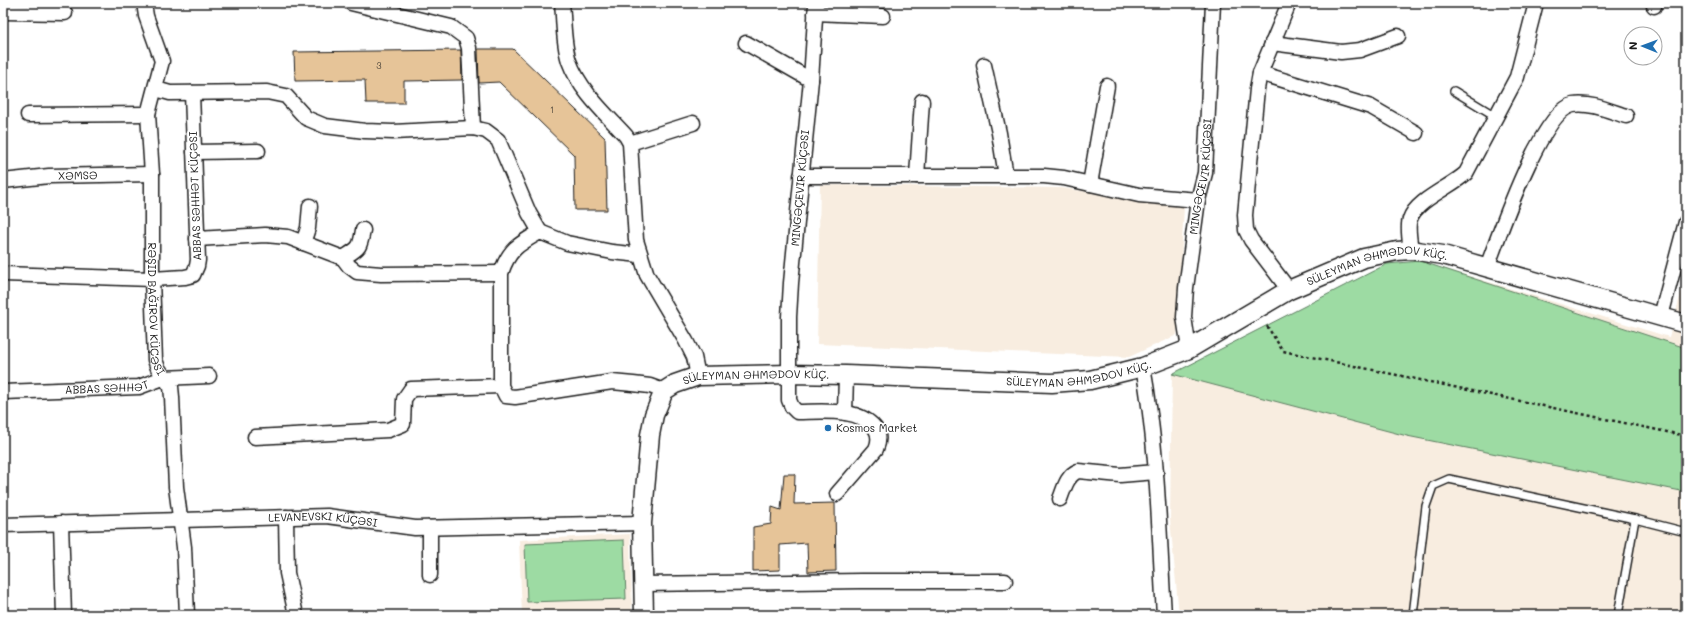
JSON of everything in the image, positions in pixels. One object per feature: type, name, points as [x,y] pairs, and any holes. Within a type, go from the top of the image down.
[{"type":"street","points":[[144,3],[146,16],[162,61],[156,89],[148,114],[152,174],[152,279],[155,360],[158,368],[171,387],[176,488],[184,547],[187,615]]},
{"type":"street","points":[[351,3],[451,27],[466,38],[469,48],[473,128]]},
{"type":"street","points":[[562,3],[566,49],[569,60],[578,78],[593,100],[626,136],[630,143],[636,240],[640,255],[647,275],[694,357],[698,376]]},
{"type":"street","name":"MINGƏÇEVIR KÜÇƏSI","points":[[1189,349],[1184,317],[1186,288],[1198,200],[1205,173],[1213,3]]},
{"type":"street","points":[[1289,3],[1260,73],[1257,89],[1245,215],[1246,230],[1251,240],[1289,290]]},
{"type":"street","points":[[1411,250],[1409,220],[1414,212],[1421,204],[1458,181],[1466,173],[1497,117],[1517,77],[1536,3]]},
{"type":"street","points":[[815,8],[883,16]]},
{"type":"street","name":"MINGƏÇEVIR KÜÇƏSI","points":[[815,8],[811,80],[791,283],[789,400],[792,407],[797,412],[845,413]]},
{"type":"street","points":[[3,12],[65,13]]},
{"type":"street","points":[[1272,43],[1341,52],[1360,50],[1398,36]]},
{"type":"street","points":[[746,43],[811,80]]},
{"type":"street","points":[[984,65],[999,133],[1006,176]]},
{"type":"street","points":[[1260,73],[1371,107],[1416,133]]},
{"type":"street","points":[[1090,184],[1106,86]]},
{"type":"street","points":[[156,89],[170,93],[267,92],[278,94],[286,96],[306,118],[325,126],[365,131],[393,132],[473,128],[486,131],[498,140],[529,213],[540,232],[567,243],[612,252],[640,255]]},
{"type":"street","name":"ABBAS SƏHHƏT KÜÇƏSI","points":[[3,274],[152,279],[185,277],[192,275],[197,266],[197,239],[192,93]]},
{"type":"street","points":[[917,176],[922,101]]},
{"type":"street","points":[[1487,266],[1530,158],[1557,116],[1569,107],[1583,105],[1589,105],[1626,116]]},
{"type":"street","points":[[28,115],[148,114]]},
{"type":"street","points":[[630,143],[693,122]]},
{"type":"street","points":[[194,152],[258,152]]},
{"type":"street","name":"XƏMSƏ","points":[[3,181],[49,176],[152,174]]},
{"type":"street","points":[[801,176],[1006,176],[1064,178],[1139,195],[1198,200]]},
{"type":"street","points":[[303,243],[308,228],[310,206]]},
{"type":"street","points":[[1661,316],[1686,222]]},
{"type":"street","points":[[343,258],[358,249],[363,230]]},
{"type":"street","points":[[540,232],[514,249],[506,259],[501,273],[501,386],[506,396],[515,397],[612,382],[633,384],[664,391],[654,415],[650,435],[642,523],[644,615]]},
{"type":"street","points":[[197,239],[265,235],[288,237],[343,258],[349,266],[357,272],[396,274],[501,273]]},
{"type":"street","name":"SÜLEYMAN ƏHMƏDOV KÜÇ.","points":[[664,391],[675,384],[698,376],[789,374],[846,375],[1052,383],[1090,380],[1143,368],[1189,349],[1289,290],[1364,258],[1382,253],[1411,250],[1442,255],[1487,266],[1686,324]]},
{"type":"street","points":[[1143,368],[1149,397],[1156,472],[1164,615]]},
{"type":"street","points":[[837,494],[876,449],[879,442],[877,431],[870,422],[845,413],[846,375]]},
{"type":"street","name":"ABBAS SƏHHƏT","points":[[3,392],[139,387],[164,378],[209,376]]},
{"type":"street","points":[[255,437],[388,430],[403,424],[404,399],[411,389],[501,386]]},
{"type":"street","points":[[1060,499],[1068,479],[1073,472],[1078,471],[1120,475],[1156,472]]},
{"type":"street","name":"LEVANEVSKI KÜÇƏSI","points":[[3,524],[327,516],[415,528],[642,523]]},
{"type":"street","points":[[286,517],[287,573],[296,615]]},
{"type":"street","points":[[61,523],[64,615]]},
{"type":"street","points":[[430,528],[430,575]]},
{"type":"street","points":[[643,584],[861,580],[1005,581]]},
{"type":"lane","points":[[1454,91],[1497,117]]},
{"type":"lane","points":[[1413,615],[1426,506],[1433,486],[1449,478],[1635,519],[1686,532]]},
{"type":"lane","points":[[1618,615],[1635,519]]},
{"type":"path","points":[[1267,326],[1283,351],[1686,436]]},
{"type":"shaded area","points":[[820,185],[1062,188],[1184,206],[1177,335],[1129,357],[817,344]]},
{"type":"shaded area","points":[[1420,261],[1669,337],[1686,275],[1686,615],[1179,615],[1170,519],[1172,374],[1387,264]]},
{"type":"shaded area","points":[[630,534],[632,615],[522,615],[519,540]]},
{"type":"green space","points":[[1420,261],[1686,348],[1686,492],[1407,436],[1172,374],[1387,264]]},
{"type":"green space","points":[[624,540],[626,599],[527,602],[525,544]]},
{"type":"building","points":[[478,49],[513,49],[605,138],[607,210],[575,210],[574,155],[499,82],[479,83]]},
{"type":"building","points":[[461,50],[462,80],[404,81],[404,103],[366,103],[365,80],[295,81],[294,52]]},
{"type":"building","points":[[784,474],[795,474],[794,504],[835,503],[836,571],[808,572],[807,543],[780,545],[780,570],[753,571],[753,527],[771,524],[772,507],[781,510]]},
{"type":"place","name":"Kosmos Market","points":[[828,428]]}]
